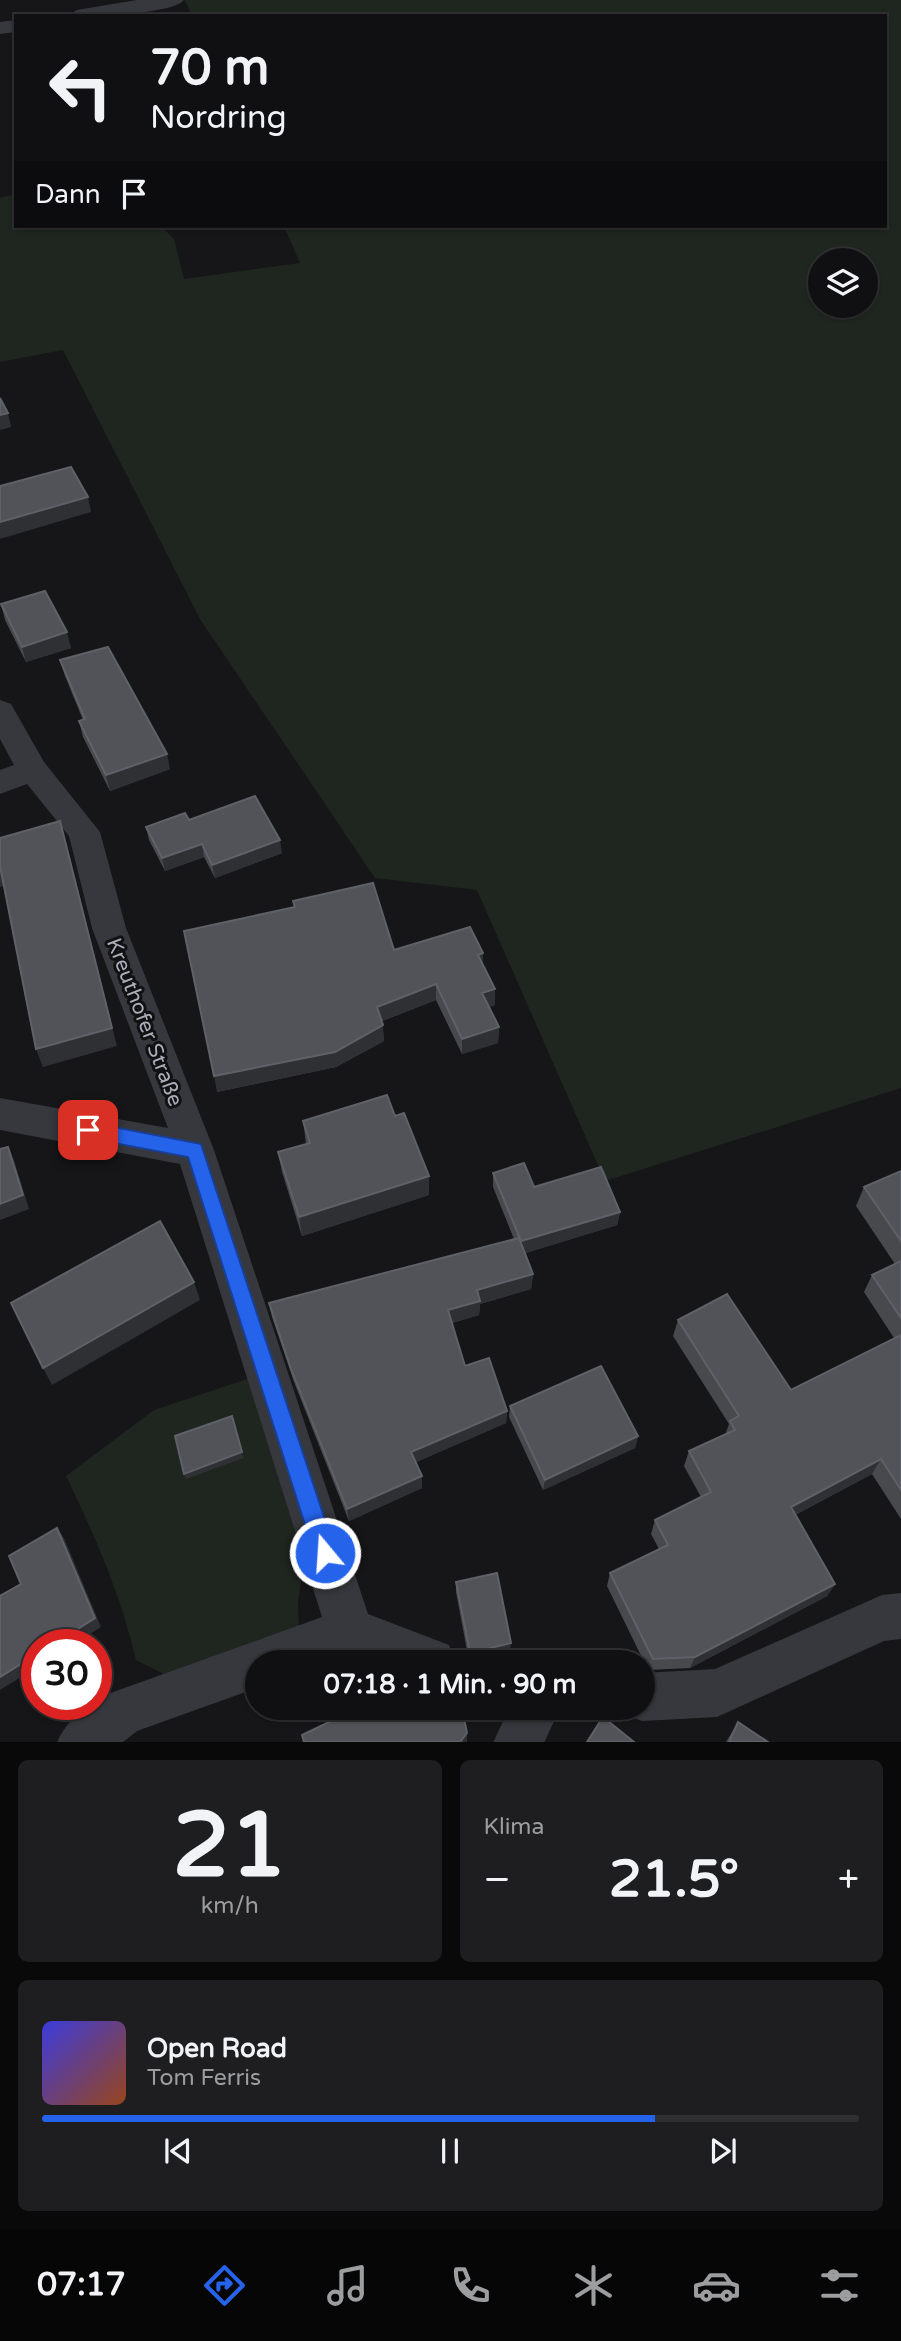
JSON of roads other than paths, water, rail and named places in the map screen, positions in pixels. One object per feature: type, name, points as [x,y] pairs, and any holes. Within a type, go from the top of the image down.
[{"type":"street","points":[[89,14],[174,0]]},
{"type":"street","name":"Kreuthofer Straße","points":[[0,711],[33,769],[84,832],[109,928],[195,1150],[350,1631]]},
{"type":"street","points":[[0,782],[33,769]]},
{"type":"street","points":[[0,1114],[195,1150]]},
{"type":"street","points":[[655,1696],[717,1693],[882,1618],[901,1616]]},
{"type":"street","points":[[297,1650],[350,1631],[400,1650]]},
{"type":"street","points":[[80,1742],[122,1712],[245,1668]]},
{"type":"street","points":[[517,1742],[529,1720]]}]
